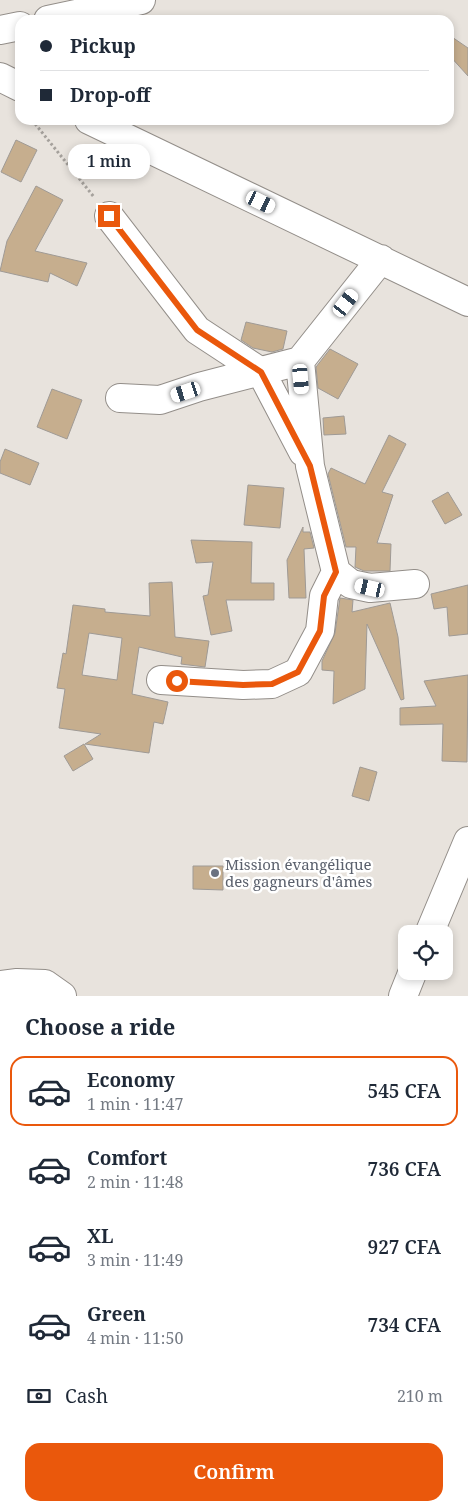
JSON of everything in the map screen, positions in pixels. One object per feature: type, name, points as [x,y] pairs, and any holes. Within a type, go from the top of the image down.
[{"type":"street","points":[[71,15],[141,0]]},
{"type":"street","points":[[0,30],[15,27]]},
{"type":"street","points":[[0,77],[15,84]]},
{"type":"street","points":[[100,125],[468,302]]},
{"type":"street","points":[[109,216],[197,330],[261,372],[310,466]]},
{"type":"street","points":[[120,398],[160,400],[300,361],[381,259]]},
{"type":"street","points":[[300,361],[310,466],[336,572],[352,584],[370,588],[415,584]]},
{"type":"street","points":[[161,680],[243,685],[272,684],[298,672],[320,631],[324,596],[336,572]]},
{"type":"street","points":[[433,925],[468,841]]},
{"type":"street","points":[[403,996],[409,980]]},
{"type":"street","points":[[0,985],[17,983],[45,984],[62,996]]},
{"type":"path","points":[[36,125],[109,216]]},
{"type":"building","points":[[454,38],[468,48],[468,76],[454,61]]},
{"type":"building","points":[[16,140],[37,150],[21,182],[1,172]]},
{"type":"building","points":[[36,186],[63,200],[35,251],[87,263],[77,286],[50,273],[48,282],[0,271],[7,241]]},
{"type":"building","points":[[246,322],[287,331],[283,349],[272,352],[253,348],[241,340]]},
{"type":"building","points":[[330,349],[358,364],[338,399],[318,388],[316,367]]},
{"type":"building","points":[[52,389],[82,400],[67,439],[37,427]]},
{"type":"building","points":[[344,416],[346,434],[324,435],[323,418]]},
{"type":"building","points":[[389,435],[406,444],[382,492],[393,495],[377,543],[391,544],[390,571],[364,571],[355,567],[356,547],[346,547],[328,474],[331,468],[365,484]]},
{"type":"building","points":[[5,449],[39,463],[30,485],[0,473],[0,462]]},
{"type":"building","points":[[248,485],[284,488],[280,528],[244,525]]},
{"type":"building","points":[[448,492],[462,515],[445,524],[432,501]]},
{"type":"building","points":[[303,527],[303,532],[310,532],[314,548],[304,549],[306,598],[289,598],[287,560]]},
{"type":"building","points":[[191,540],[252,542],[251,583],[274,583],[274,600],[226,600],[232,631],[211,635],[203,596],[208,595],[213,562],[196,563]]},
{"type":"building","points":[[172,582],[175,637],[209,641],[205,667],[181,664],[182,657],[139,647],[132,694],[168,702],[163,724],[154,722],[149,753],[85,744],[101,734],[59,728],[65,689],[57,688],[63,653],[66,654],[73,605],[105,609],[105,612],[150,616],[149,583]],"holes":[[[89,633],[122,638],[117,680],[82,675]]]},
{"type":"building","points":[[468,585],[468,634],[449,636],[447,607],[434,609],[431,594]]},
{"type":"building","points":[[340,598],[353,600],[352,612],[390,603],[398,637],[404,699],[401,700],[367,624],[365,689],[333,704],[334,671],[322,670],[322,661],[335,633]]},
{"type":"building","points":[[468,675],[467,762],[442,761],[443,724],[400,725],[400,708],[436,706],[424,681]]},
{"type":"building","points":[[84,744],[93,759],[73,771],[64,756]]},
{"type":"building","points":[[360,767],[377,772],[369,801],[352,796]]},
{"type":"building","points":[[193,866],[223,866],[223,890],[193,889]]},
{"type":"place","name":"Mission évangélique des gagneurs d'âmes","points":[[215,873]]},
{"type":"route","points":[[109,216],[197,330],[261,372],[310,466],[336,572],[324,596],[320,631],[298,672],[272,684],[243,685],[177,681]]}]
